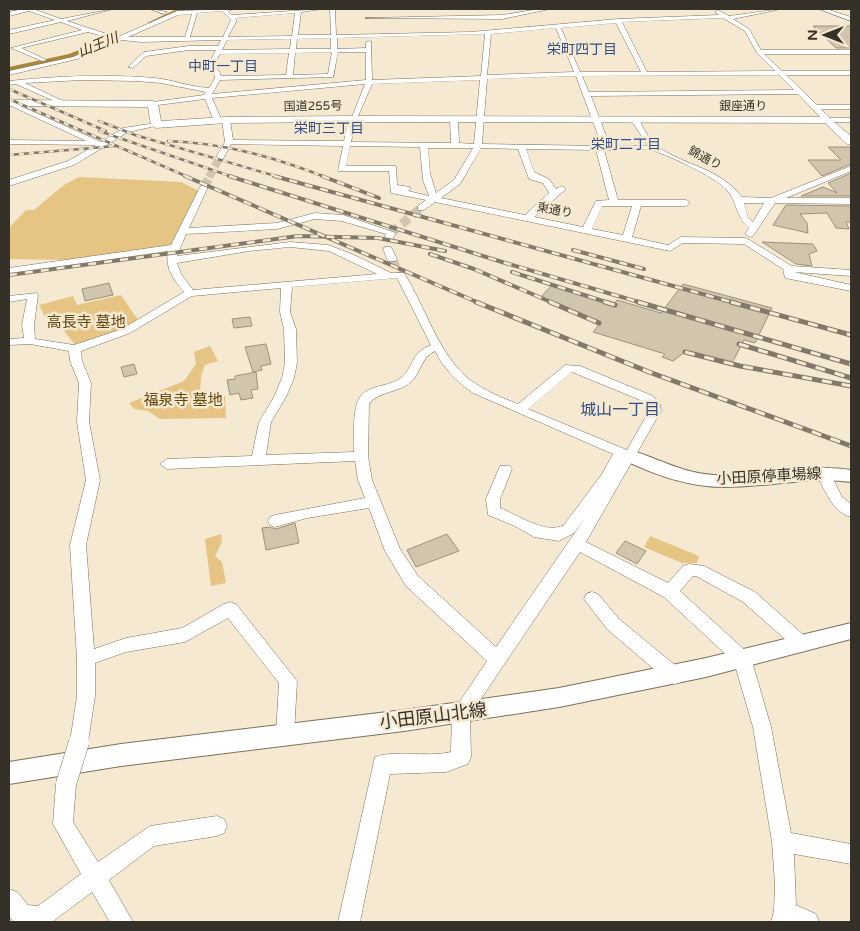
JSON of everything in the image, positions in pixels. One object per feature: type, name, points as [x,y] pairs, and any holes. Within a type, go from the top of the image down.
[{"type":"highway","points":[[10,103],[154,104],[156,125]]},
{"type":"highway","name":"国道255号","points":[[156,125],[354,119],[635,120]]},
{"type":"highway","name":"銀座通り","points":[[635,120],[828,120]]},
{"type":"highway","points":[[828,120],[851,142]]},
{"type":"main road","name":"小田原停車場線","points":[[625,454],[682,477],[701,479],[725,481],[823,472],[851,476]]},
{"type":"main road","name":"小田原山北線","points":[[9,773],[86,758],[460,713],[606,690],[675,676],[801,642],[851,631]]},
{"type":"street","points":[[9,14],[30,9],[106,36],[187,39],[488,33],[618,21],[727,17],[779,9]]},
{"type":"street","points":[[9,32],[110,9]]},
{"type":"street","points":[[153,9],[164,12]]},
{"type":"street","points":[[9,67],[44,60],[80,48],[164,12],[188,9]]},
{"type":"street","points":[[209,93],[218,78],[217,72],[210,67],[234,22],[232,17],[223,9]]},
{"type":"street","points":[[9,72],[78,61],[175,11],[195,12],[232,9]]},
{"type":"street","points":[[232,17],[320,9]]},
{"type":"street","points":[[331,76],[335,58],[332,9]]},
{"type":"street","points":[[368,9],[369,79],[345,145],[340,169],[393,168],[393,187],[430,189]]},
{"type":"street","points":[[409,9],[410,17]]},
{"type":"street","points":[[448,9],[451,16]]},
{"type":"street","points":[[498,9],[507,31]]},
{"type":"street","points":[[439,33],[450,21],[547,9]]},
{"type":"street","points":[[714,9],[747,30],[759,52],[828,120]]},
{"type":"street","points":[[822,9],[851,19]]},
{"type":"street","points":[[289,77],[298,11]]},
{"type":"street","points":[[187,39],[195,12]]},
{"type":"street","points":[[368,18],[502,16]]},
{"type":"street","points":[[618,21],[633,47],[645,74]]},
{"type":"street","points":[[558,27],[598,120],[614,202]]},
{"type":"street","points":[[12,47],[88,30]]},
{"type":"street","points":[[421,208],[466,171],[479,146],[488,33]]},
{"type":"street","points":[[12,47],[44,60]]},
{"type":"street","points":[[131,67],[144,54],[189,48],[293,52],[369,50]]},
{"type":"street","points":[[759,52],[851,52]]},
{"type":"street","points":[[78,78],[84,71]]},
{"type":"street","points":[[218,78],[331,76],[369,79],[483,79],[578,74],[782,75],[851,73]]},
{"type":"street","points":[[12,82],[78,78],[153,80],[209,93]]},
{"type":"street","points":[[154,104],[209,93],[369,79]]},
{"type":"street","points":[[12,82],[63,103]]},
{"type":"street","points":[[586,94],[799,92]]},
{"type":"street","points":[[209,93],[229,142]]},
{"type":"street","points":[[10,103],[100,143]]},
{"type":"street","points":[[815,107],[851,107]]},
{"type":"street","points":[[454,119],[455,146]]},
{"type":"street","points":[[635,120],[654,148]]},
{"type":"street","name":"銀座通り","points":[[828,120],[851,120]]},
{"type":"street","points":[[9,183],[71,163],[100,143],[126,130],[156,125]]},
{"type":"street","points":[[9,142],[100,143]]},
{"type":"street","points":[[229,142],[654,148]]},
{"type":"street","points":[[220,157],[229,142]]},
{"type":"street","points":[[424,146],[430,189],[434,199]]},
{"type":"street","points":[[521,147],[531,175],[546,182],[558,191],[528,218]]},
{"type":"street","name":"錦通り","points":[[654,148],[714,176],[728,186],[739,200],[744,219],[754,228]]},
{"type":"street","points":[[851,168],[773,200],[767,206],[746,241],[788,272],[851,288]]},
{"type":"street","points":[[190,293],[176,275],[171,260],[175,247],[204,187]]},
{"type":"street","name":"東通り","points":[[394,191],[627,237],[670,248],[681,240],[746,241]]},
{"type":"street","points":[[739,200],[851,201]]},
{"type":"street","points":[[586,229],[599,203],[686,203]]},
{"type":"street","points":[[627,237],[637,203]]},
{"type":"street","points":[[184,231],[265,226],[315,216],[343,218],[390,236]]},
{"type":"street","points":[[265,226],[265,247]]},
{"type":"street","points":[[171,260],[265,247],[308,245],[326,247],[394,275],[454,373],[464,381],[477,390],[519,410],[625,454]]},
{"type":"street","points":[[9,271],[175,247]]},
{"type":"street","points":[[788,272],[851,272]]},
{"type":"street","points":[[9,342],[30,342],[75,348],[126,332],[167,305],[190,293],[394,275]]},
{"type":"street","points":[[258,460],[266,422],[280,397],[288,378],[291,363],[290,329],[285,312],[287,284]]},
{"type":"street","points":[[9,299],[32,295],[28,325],[30,342]]},
{"type":"street","points":[[438,346],[423,352],[407,379],[396,386],[369,395],[363,404],[361,456],[365,480],[392,551],[412,581],[497,659]]},
{"type":"street","points":[[75,348],[76,360],[84,383],[83,422],[93,480],[78,545],[86,659],[86,696],[79,742],[66,784],[63,824],[122,922]]},
{"type":"street","points":[[505,469],[493,499],[493,511],[520,522],[539,533],[559,535],[570,529],[655,411],[654,404],[640,394],[569,368],[519,410]]},
{"type":"street","points":[[349,922],[382,764],[456,761],[461,757],[460,713],[577,544],[625,454]]},
{"type":"street","points":[[167,464],[361,456]]},
{"type":"street","points":[[823,472],[837,500],[851,512]]},
{"type":"street","points":[[275,521],[307,512],[373,502]]},
{"type":"street","points":[[577,544],[670,592],[742,658],[762,727],[782,842],[786,884],[784,917],[808,922]]},
{"type":"street","points":[[670,592],[689,570],[698,570],[749,597],[801,642]]},
{"type":"street","points":[[592,599],[613,624],[675,676]]},
{"type":"street","points":[[86,659],[126,645],[185,635],[230,609],[288,681],[285,734]]},
{"type":"street","points":[[9,900],[23,916],[41,917],[150,836],[217,826]]},
{"type":"street","points":[[782,842],[851,854]]},
{"type":"green space","points":[[79,177],[181,182],[199,191],[173,246],[75,260],[9,259],[9,228],[26,210],[34,210],[64,185]]},
{"type":"green space","name":"高長寺 墓地","points":[[121,295],[138,320],[125,329],[75,345],[54,318],[46,319],[39,305],[73,296],[77,305]]},
{"type":"green space","name":"福泉寺 墓地","points":[[210,346],[218,361],[205,365],[201,376],[200,396],[225,396],[226,418],[160,419],[148,411],[134,409],[129,403],[184,381],[196,364],[194,352]]},
{"type":"green space","points":[[221,534],[222,542],[215,556],[222,562],[226,583],[211,586],[205,539]]},
{"type":"green space","points":[[650,536],[699,556],[697,563],[682,563],[644,547]]},
{"type":"building","points":[[813,26],[851,26],[851,48],[836,48]]},
{"type":"building","points":[[828,147],[851,147],[851,164],[822,176],[808,160],[841,160]]},
{"type":"building","points":[[851,173],[851,196],[801,196],[823,187],[837,193],[828,183]]},
{"type":"building","points":[[786,205],[851,206],[851,222],[846,222],[849,229],[836,228],[827,213],[800,214],[807,223],[808,233],[773,225]]},
{"type":"building","points":[[762,242],[813,244],[817,251],[809,254],[812,266],[796,264]]},
{"type":"building","points":[[109,283],[113,295],[85,301],[82,289]]},
{"type":"building","points":[[683,284],[772,308],[755,343],[744,340],[732,363],[685,352],[673,361],[662,357],[665,354],[593,332],[600,323],[540,298],[552,285],[614,304],[617,300],[661,313]]},
{"type":"building","points":[[250,317],[252,326],[234,328],[232,319]]},
{"type":"building","points":[[266,344],[271,364],[261,366],[262,370],[253,372],[245,347]]},
{"type":"building","points":[[134,364],[137,374],[124,377],[121,367]]},
{"type":"building","points":[[256,372],[258,389],[251,390],[253,398],[241,400],[239,393],[230,395],[227,380],[235,379],[235,376]]},
{"type":"building","points":[[295,523],[299,543],[266,550],[262,528],[276,529]]},
{"type":"building","points":[[447,534],[459,551],[416,567],[407,550]]},
{"type":"building","points":[[625,541],[646,551],[637,564],[616,553]]},
{"type":"waterway","name":"山王川","points":[[151,23],[183,9]]},
{"type":"waterway","name":"山王川","points":[[9,70],[72,56],[116,38]]},
{"type":"tunnel","points":[[209,177],[220,157]]},
{"type":"tunnel","points":[[204,187],[210,176]]},
{"type":"tunnel","points":[[391,233],[421,208]]},
{"type":"tunnel","points":[[392,259],[400,275]]},
{"type":"railway","points":[[9,89],[106,131]]},
{"type":"railway","points":[[9,99],[188,177]]},
{"type":"railway","points":[[99,121],[135,135],[279,177]]},
{"type":"railway","points":[[99,131],[233,177]]},
{"type":"railway","points":[[168,141],[189,142],[248,152],[287,163],[325,177]]},
{"type":"railway","points":[[9,155],[116,146]]},
{"type":"railway","points":[[185,176],[325,237]]},
{"type":"railway","points":[[229,176],[502,262],[642,303]]},
{"type":"railway","points":[[274,176],[735,303]]},
{"type":"railway","points":[[322,176],[379,198]]},
{"type":"railway","points":[[9,275],[298,236],[325,237]]},
{"type":"railway","points":[[325,237],[378,238],[445,251]]},
{"type":"railway","points":[[325,237],[479,303]]},
{"type":"railway","points":[[573,250],[644,269]]},
{"type":"railway","points":[[430,254],[474,269],[553,303]]},
{"type":"railway","points":[[512,272],[609,303]]},
{"type":"railway","points":[[476,302],[649,372],[851,446]]},
{"type":"railway","points":[[550,302],[599,323]]},
{"type":"railway","points":[[605,302],[615,305]]},
{"type":"railway","points":[[638,302],[851,364]]},
{"type":"railway","points":[[731,302],[851,335]]},
{"type":"railway","points":[[739,344],[851,378]]},
{"type":"railway","points":[[685,352],[740,366],[851,386]]},
{"type":"district","name":"栄町四丁目","points":[[582,49]]},
{"type":"district","name":"中町一丁目","points":[[223,66]]},
{"type":"district","name":"栄町三丁目","points":[[329,128]]},
{"type":"district","name":"栄町二丁目","points":[[626,144]]},
{"type":"district","name":"城山一丁目","points":[[620,410]]}]
